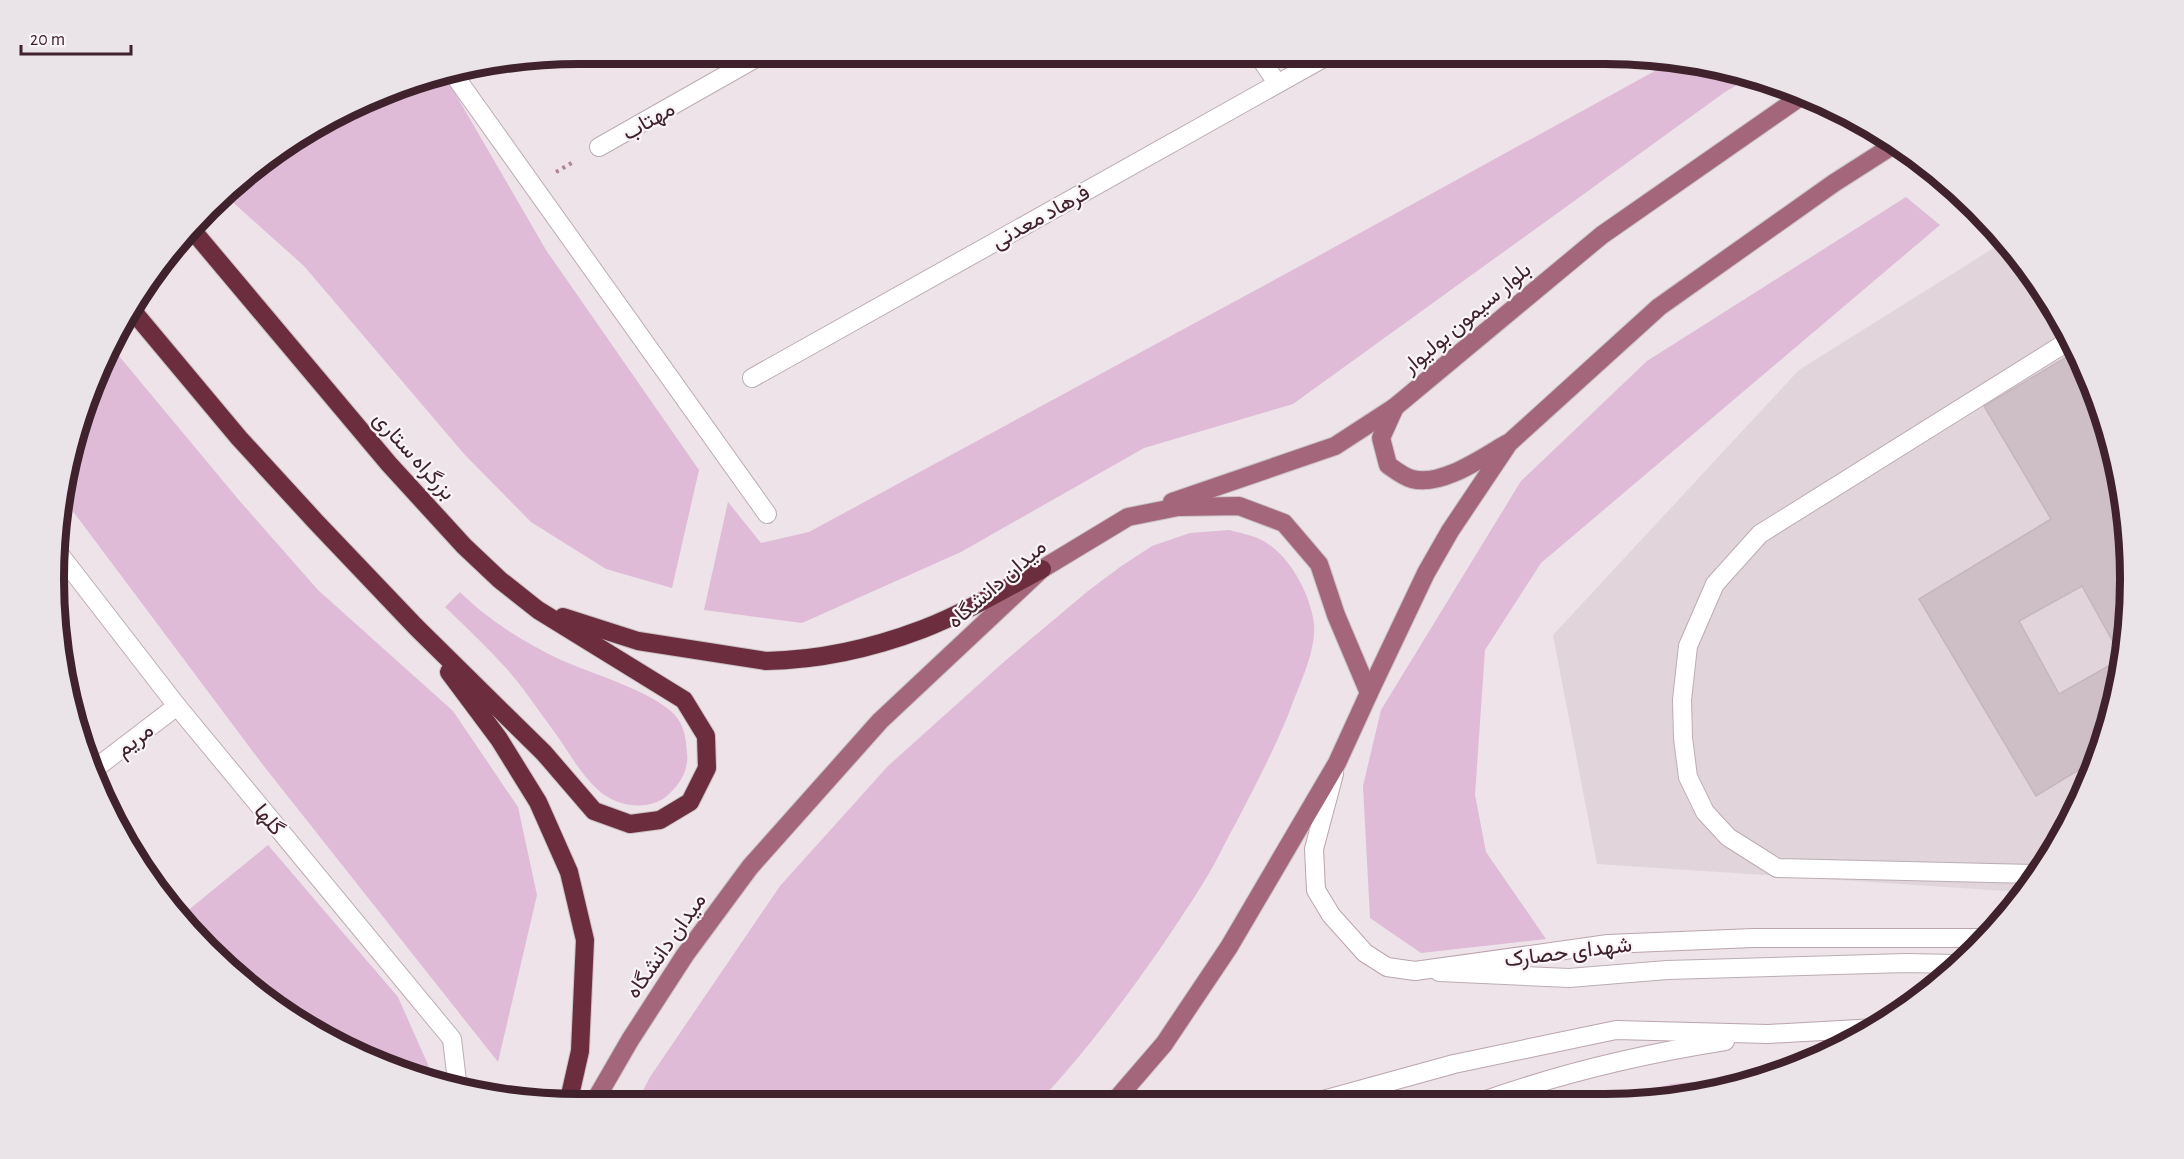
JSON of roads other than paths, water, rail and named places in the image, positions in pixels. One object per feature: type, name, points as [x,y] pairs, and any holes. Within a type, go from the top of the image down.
[{"type":"highway","name":"بزرگراه ستاری","points":[[197,235],[389,464],[471,553],[538,610],[684,700],[706,736],[707,768],[690,802],[660,820],[630,824],[594,811],[544,753],[416,627]]},
{"type":"highway","points":[[137,316],[239,438],[416,627],[499,739],[538,802],[569,873],[585,940],[580,1051],[570,1094]]},
{"type":"highway","points":[[538,610],[638,641],[766,661],[786,661],[853,651],[924,628],[1042,569]]},
{"type":"main road","name":"بلوار سیمون بولیوار","points":[[1128,517],[1335,446],[1395,407],[1602,235],[1794,101]]},
{"type":"main road","points":[[1395,407],[1381,438],[1388,465],[1411,479],[1430,480],[1463,469],[1509,442],[1659,307],[1834,183],[1887,149]]},
{"type":"main road","points":[[1121,1094],[1164,1044],[1229,947],[1337,763],[1432,562],[1509,442]]},
{"type":"main road","name":"میدان دانشگاه","points":[[599,1094],[630,1040],[679,965],[750,867],[880,721],[1042,569],[1128,517],[1178,507],[1239,506],[1284,523],[1319,564],[1336,615],[1369,693]]},
{"type":"street","name":"مهتاب","points":[[599,147],[745,64]]},
{"type":"street","points":[[1264,64],[1277,83]]},
{"type":"street","name":"فرهاد معدنی","points":[[752,378],[1312,64]]},
{"type":"street","points":[[457,79],[767,514]]},
{"type":"street","points":[[2027,874],[1777,868],[1728,837],[1705,812],[1688,777],[1683,738],[1682,700],[1688,646],[1715,584],[1760,534],[2062,345]]},
{"type":"street","name":"گلها","points":[[65,561],[177,706],[452,1039],[457,1080]]},
{"type":"street","name":"مریم","points":[[100,765],[177,706]]},
{"type":"street","name":"شهدای حصارک","points":[[1337,763],[1314,849],[1316,890],[1331,915],[1365,953],[1388,967],[1415,971],[1608,944],[1753,938],[1975,938]]},
{"type":"street","points":[[1415,971],[1569,978],[1667,970],[1947,964]]},
{"type":"street","points":[[1345,1094],[1454,1064],[1616,1030],[1768,1034],[1856,1029]]},
{"type":"street","points":[[1502,1094],[1530,1084],[1614,1062],[1768,1034]]}]
